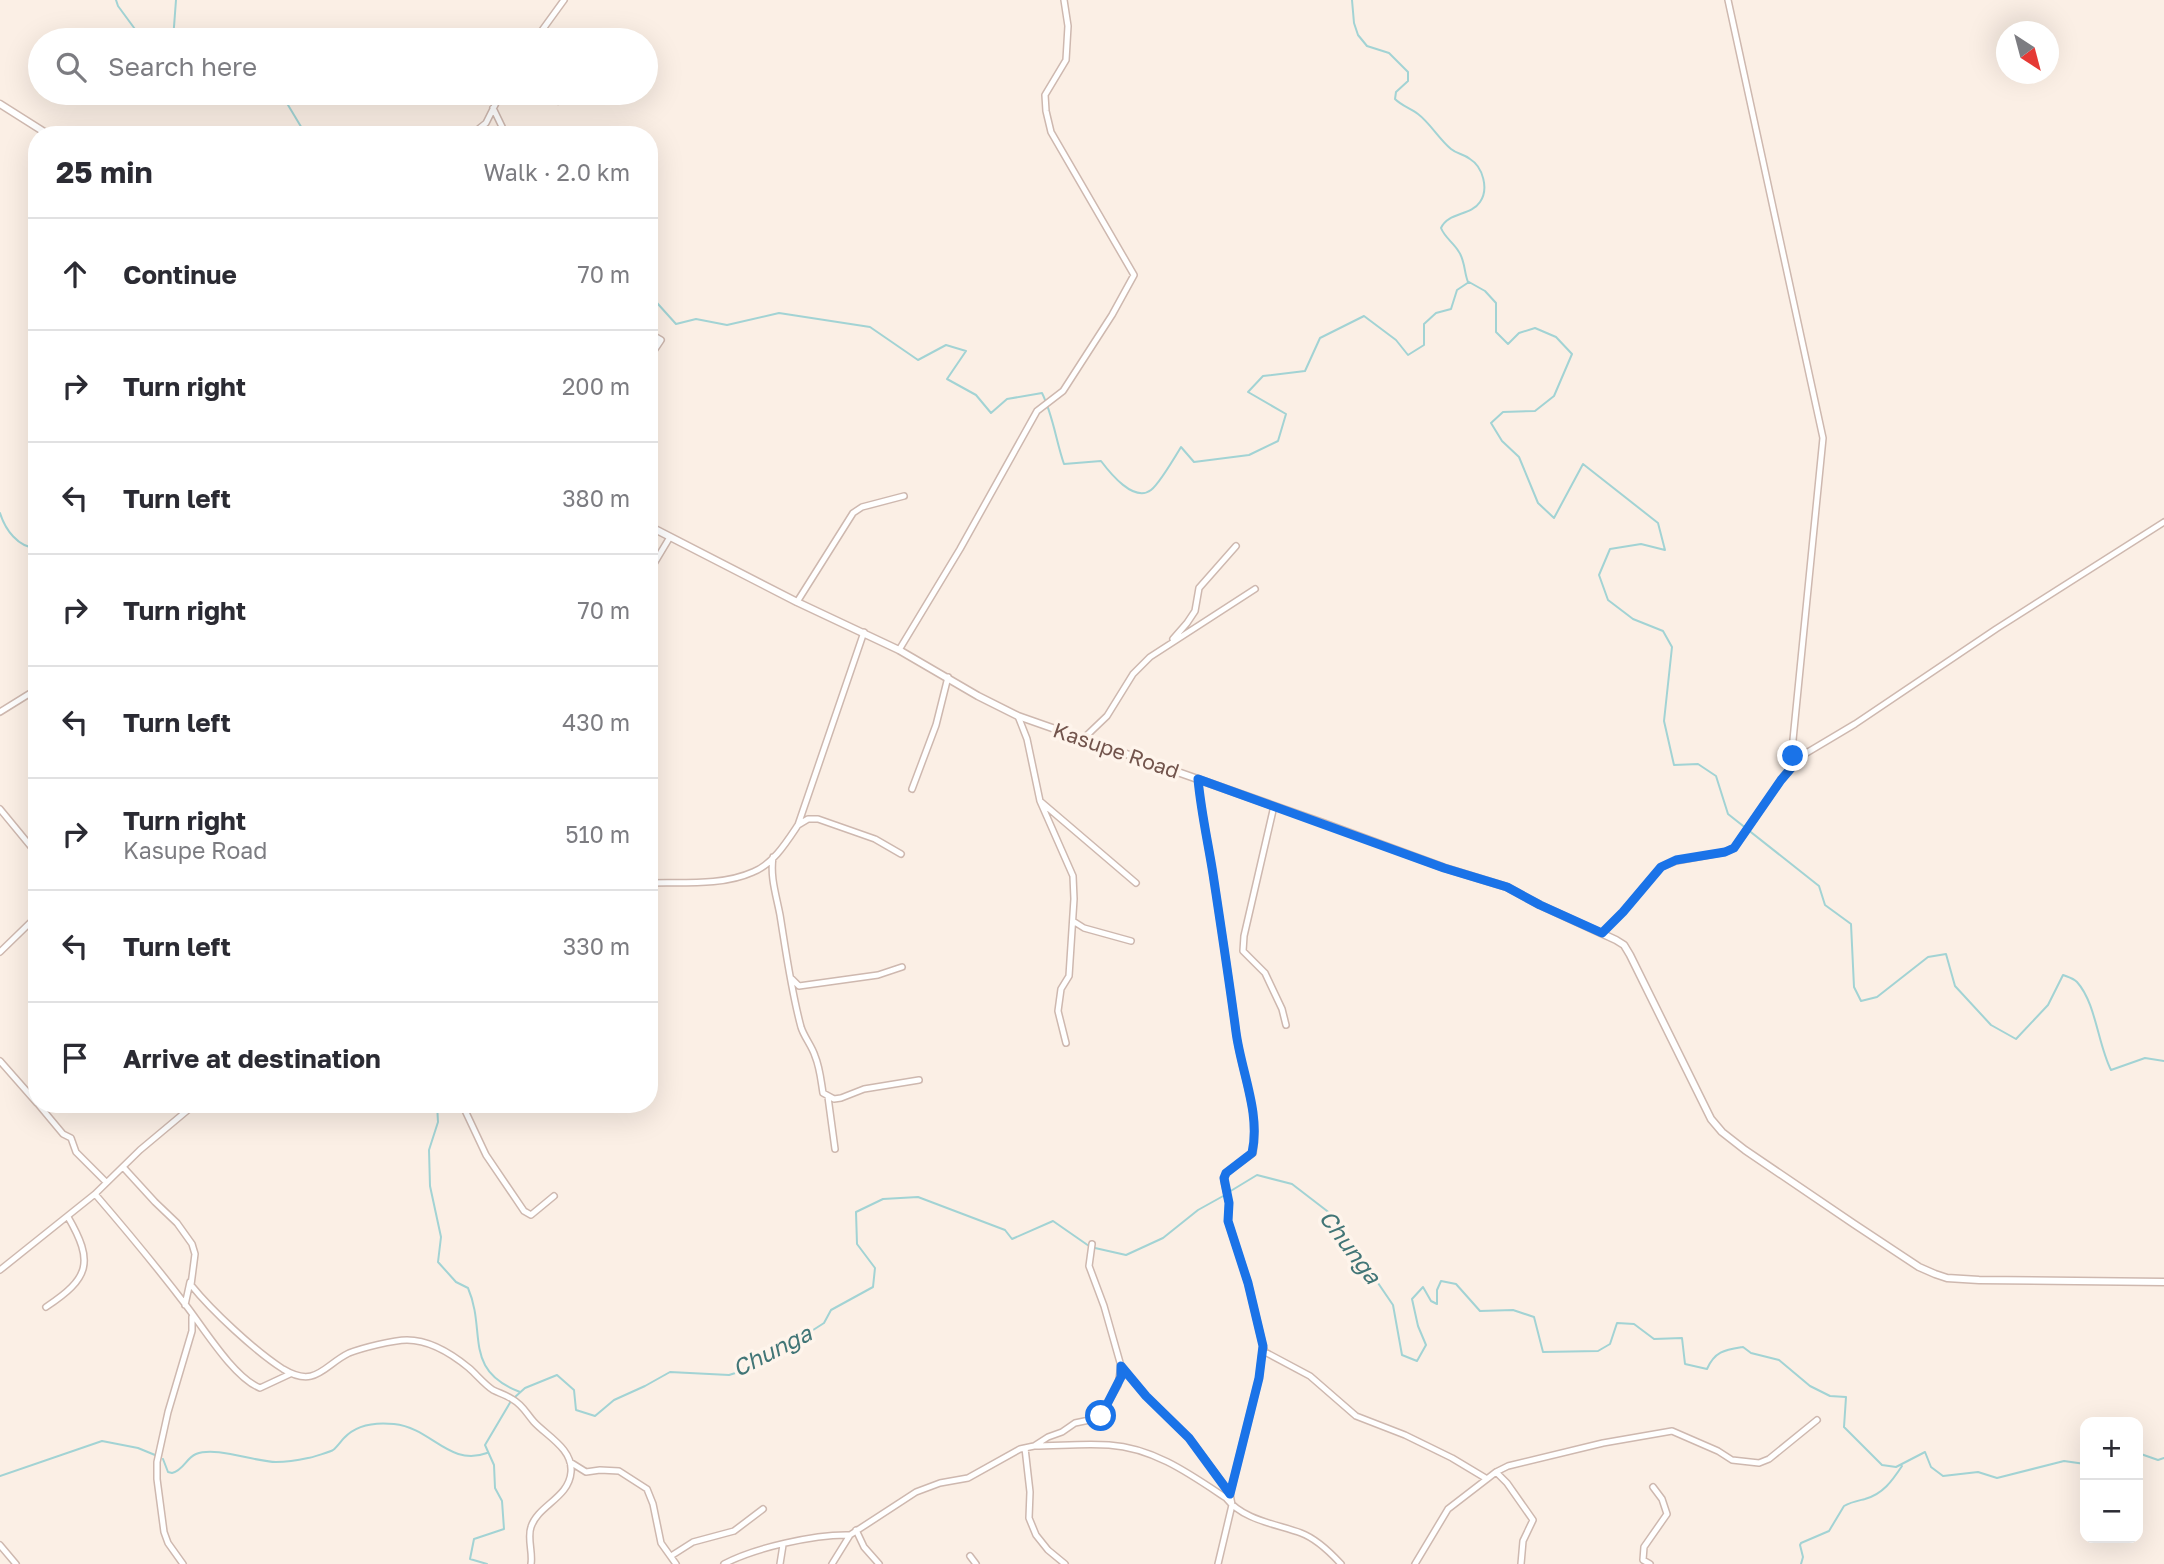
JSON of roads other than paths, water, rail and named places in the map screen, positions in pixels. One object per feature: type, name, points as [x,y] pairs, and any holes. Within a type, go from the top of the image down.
[{"type":"street","points":[[544,28],[564,0]]},
{"type":"street","points":[[899,650],[960,549],[1037,411],[1063,391],[1112,315],[1134,275],[1049,126],[1045,95],[1066,60],[1068,26],[1064,0]]},
{"type":"street","points":[[1728,0],[1823,438],[1792,750],[1793,756],[1798,760]]},
{"type":"street","points":[[0,104],[35,126]]},
{"type":"street","points":[[482,126],[492,107]]},
{"type":"street","points":[[492,107],[502,126]]},
{"type":"street","points":[[797,602],[853,513],[862,507],[904,496]]},
{"type":"street","points":[[1602,933],[1661,867],[1676,860],[1734,848],[1798,760],[2164,522]]},
{"type":"street","name":"Kasupe Road","points":[[658,531],[797,602],[899,650],[1018,716],[1444,868],[1507,887],[1624,945],[1711,1119],[1722,1132],[1919,1267],[1947,1278],[1979,1280],[2164,1282]]},
{"type":"street","points":[[658,557],[670,537]]},
{"type":"street","points":[[1166,646],[1188,623],[1195,611],[1199,588],[1236,546]]},
{"type":"street","points":[[1084,738],[1107,716],[1138,668],[1166,646],[1255,589]]},
{"type":"street","points":[[658,883],[728,879],[754,872],[783,847],[798,825],[863,632]]},
{"type":"street","points":[[912,789],[936,725],[948,677]]},
{"type":"street","points":[[0,712],[28,695]]},
{"type":"street","points":[[1018,716],[1027,739],[1040,801],[1073,876],[1069,976],[1061,989],[1058,1011],[1066,1043]]},
{"type":"street","points":[[1198,779],[1255,1140],[1252,1153],[1226,1173],[1224,1181],[1229,1203],[1228,1221],[1251,1294],[1265,1352],[1310,1376],[1356,1416],[1405,1435],[1487,1479]]},
{"type":"street","points":[[1040,801],[1136,883]]},
{"type":"street","points":[[1274,806],[1244,936],[1243,951],[1265,974],[1286,1025]]},
{"type":"street","points":[[0,809],[28,843]]},
{"type":"street","points":[[798,825],[808,819],[818,819],[875,839],[901,854]]},
{"type":"street","points":[[774,856],[771,874],[776,888],[781,934],[786,946],[801,1030],[815,1055],[823,1093],[834,1099],[864,1089],[919,1080]]},
{"type":"street","points":[[1073,921],[1084,928],[1132,941]]},
{"type":"street","points":[[0,952],[28,925]]},
{"type":"street","points":[[790,976],[799,986],[878,975],[901,967]]},
{"type":"street","points":[[0,1061],[28,1094]]},
{"type":"street","points":[[828,1097],[835,1149]]},
{"type":"street","points":[[45,1113],[63,1134],[71,1138],[76,1152],[106,1182]]},
{"type":"street","points":[[0,1270],[68,1217],[185,1113]]},
{"type":"street","points":[[466,1113],[486,1155],[524,1211],[531,1215],[554,1196]]},
{"type":"street","points":[[123,1167],[177,1223],[192,1244],[195,1254],[186,1305]]},
{"type":"street","points":[[95,1194],[224,1355],[253,1385],[262,1388],[290,1374]]},
{"type":"street","points":[[46,1307],[65,1295],[76,1283],[85,1265],[82,1245],[68,1217]]},
{"type":"street","points":[[1091,1247],[1089,1266],[1121,1366],[1146,1396],[1189,1438],[1230,1494]]},
{"type":"street","points":[[190,1282],[203,1299],[238,1333],[290,1374],[306,1377],[318,1375],[350,1353],[405,1340],[426,1342],[450,1354],[491,1389],[511,1398],[527,1410],[534,1422],[548,1432],[563,1449],[571,1470],[569,1480],[559,1496],[532,1524],[529,1536],[531,1564]]},
{"type":"street","points":[[183,1564],[171,1549],[164,1532],[157,1462],[168,1412],[192,1331],[192,1314]]},
{"type":"street","points":[[1218,1564],[1232,1506],[1230,1494],[1259,1378],[1263,1346]]},
{"type":"street","points":[[1034,1446],[1075,1423],[1099,1418],[1118,1385],[1121,1366]]},
{"type":"street","points":[[1415,1564],[1444,1513],[1496,1472],[1508,1466],[1604,1443],[1672,1432],[1718,1451],[1732,1460],[1759,1463],[1769,1459],[1817,1420]]},
{"type":"street","points":[[832,1564],[850,1535],[916,1492],[940,1483],[968,1478],[1025,1448],[1108,1445],[1130,1448],[1161,1458],[1226,1498],[1232,1506],[1273,1525],[1304,1534],[1329,1550],[1341,1564]]},
{"type":"street","points":[[1025,1448],[1030,1492],[1029,1518],[1036,1535],[1048,1550],[1065,1564]]},
{"type":"street","points":[[570,1462],[586,1472],[619,1471],[647,1489],[661,1543],[676,1564]]},
{"type":"street","points":[[1496,1472],[1533,1520],[1523,1541],[1521,1564]]},
{"type":"street","points":[[1650,1564],[1643,1560],[1644,1547],[1667,1514],[1662,1499],[1653,1486]]},
{"type":"street","points":[[671,1556],[693,1542],[734,1531],[763,1509]]},
{"type":"street","points":[[856,1531],[864,1547],[879,1564]]},
{"type":"street","points":[[724,1564],[751,1553],[811,1537],[850,1535]]},
{"type":"street","points":[[0,1545],[16,1564]]},
{"type":"street","points":[[780,1564],[783,1545]]},
{"type":"street","points":[[970,1556],[976,1564]]},
{"type":"waterway","points":[[116,0],[134,28]]},
{"type":"waterway","points":[[174,28],[176,0]]},
{"type":"waterway","points":[[1352,0],[1358,35],[1367,46],[1389,53],[1408,72],[1408,81],[1396,92],[1395,99],[1422,118],[1453,151],[1475,163],[1481,173],[1484,191],[1480,202],[1471,210],[1449,219],[1441,228],[1461,255],[1468,282]]},
{"type":"waterway","points":[[288,105],[301,126]]},
{"type":"waterway","points":[[658,304],[676,324],[696,319],[727,325],[779,313],[870,327],[918,360],[946,345],[966,351],[947,379],[976,395],[991,413],[1007,399],[1042,393],[1064,464],[1101,461],[1123,485],[1137,493],[1144,493],[1158,482],[1181,447],[1194,462],[1249,455],[1278,441],[1286,414],[1248,392],[1263,376],[1305,371],[1320,338],[1364,316],[1396,340],[1408,355],[1424,345],[1424,324],[1436,313],[1451,309],[1457,290],[1469,282],[1485,291],[1496,303],[1496,332],[1508,344],[1519,333],[1535,328],[1556,337],[1572,354],[1554,396],[1535,411],[1503,412],[1491,423],[1502,441],[1519,457],[1538,503],[1554,518],[1583,464],[1658,523],[1665,550],[1641,544],[1610,549],[1599,575],[1608,600],[1633,619],[1663,631],[1672,647],[1664,721],[1674,765],[1698,764],[1716,776],[1728,814],[1819,886],[1825,905],[1851,924],[1854,987],[1861,1001],[1877,997],[1928,957],[1946,954],[1955,986],[1991,1025],[2016,1039],[2048,1005],[2063,975],[2075,981],[2083,991],[2093,1012],[2111,1070],[2145,1058],[2164,1061]]},
{"type":"waterway","points":[[0,513],[13,537],[28,546]]},
{"type":"waterway","points":[[438,1113],[438,1122],[429,1150],[430,1186],[441,1237],[438,1262],[456,1282],[468,1288],[479,1348],[490,1373],[520,1392]]},
{"type":"waterway","name":"Chunga","points":[[1229,1192],[1257,1175],[1292,1184],[1331,1214],[1393,1305],[1402,1355],[1417,1361],[1426,1345],[1418,1326],[1412,1299],[1423,1287],[1431,1301],[1437,1304],[1437,1290],[1441,1281],[1456,1284],[1480,1311],[1513,1310],[1534,1317],[1543,1352],[1598,1351],[1610,1344],[1617,1323],[1634,1324],[1654,1339],[1682,1338],[1685,1364],[1707,1369],[1713,1358],[1721,1352],[1743,1347],[1751,1353],[1779,1360],[1810,1386],[1830,1396],[1846,1397],[1844,1427],[1882,1465],[1896,1467],[1925,1452],[1931,1467],[1943,1476],[1978,1472],[1997,1478],[2064,1461],[2080,1463]]},
{"type":"waterway","name":"Chunga","points":[[1095,1248],[1126,1255],[1163,1238],[1198,1210],[1225,1195]]},
{"type":"waterway","name":"Chunga","points":[[515,1397],[525,1388],[557,1375],[574,1390],[576,1410],[595,1416],[614,1400],[670,1372],[729,1375],[742,1371],[762,1355],[810,1332],[824,1323],[831,1310],[873,1287],[875,1268],[857,1244],[856,1212],[883,1199],[918,1197],[1005,1230],[1012,1239],[1053,1221],[1089,1246]]},
{"type":"waterway","name":"Chunga","points":[[487,1564],[470,1559],[474,1539],[504,1529],[502,1501],[495,1488],[494,1465],[485,1445],[511,1401]]},
{"type":"waterway","points":[[163,1459],[168,1472],[172,1473],[196,1454],[204,1452],[267,1461],[297,1460],[332,1451],[349,1433],[380,1423],[407,1427],[462,1455],[487,1453]]},
{"type":"waterway","points":[[0,1476],[102,1441],[138,1448],[155,1455]]},
{"type":"waterway","name":"Chunga","points":[[2143,1455],[2158,1460],[2164,1458]]},
{"type":"waterway","points":[[1801,1564],[1801,1543],[1829,1531],[1844,1506],[1877,1494],[1891,1482],[1902,1466]]}]
